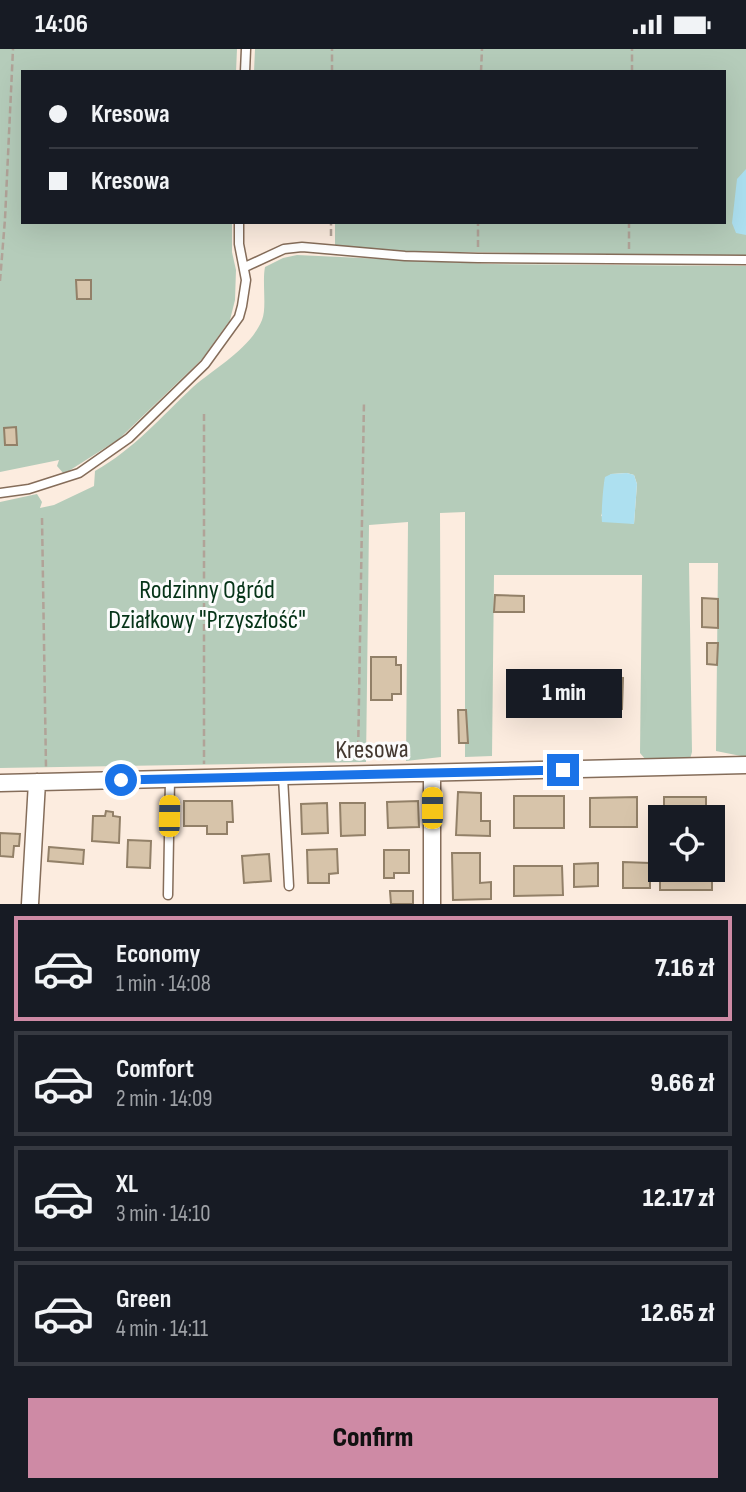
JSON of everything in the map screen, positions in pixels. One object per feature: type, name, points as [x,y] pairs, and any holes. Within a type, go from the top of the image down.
[{"type":"street","name":"Kresowa","points":[[0,783],[746,765]]},
{"type":"street","points":[[432,773],[432,904]]},
{"type":"street","points":[[30,904],[42,782]]},
{"type":"lane","points":[[245,70],[246,49]]},
{"type":"lane","points":[[0,493],[30,489],[79,473],[139,429],[205,364],[239,317],[242,306],[246,280],[239,244],[239,224]]},
{"type":"lane","points":[[245,267],[284,249],[303,247],[478,258],[746,260]]},
{"type":"lane","points":[[283,777],[289,886]]},
{"type":"lane","points":[[168,895],[170,779]]},
{"type":"path","points":[[0,281],[13,49]]},
{"type":"path","points":[[332,49],[332,70]]},
{"type":"path","points":[[481,70],[482,49]]},
{"type":"path","points":[[632,49],[632,70]]},
{"type":"path","points":[[331,224],[331,250]]},
{"type":"path","points":[[478,224],[478,258]]},
{"type":"path","points":[[629,224],[629,259]]},
{"type":"path","points":[[358,775],[364,401]]},
{"type":"path","points":[[204,414],[204,778]]},
{"type":"path","points":[[42,518],[42,782]]},
{"type":"green space","points":[[0,49],[237,49],[236,70],[21,70],[21,224],[232,224],[232,252],[236,270],[235,300],[230,320],[202,359],[119,439],[64,474],[57,466],[59,460],[0,472]]},
{"type":"green space","points":[[255,49],[746,49],[746,256],[387,251],[335,246],[335,224],[726,224],[726,70],[254,70]]},
{"type":"green space","name":"Rodzinny Ogród Działkowy \"Przyszłość\"","points":[[297,255],[491,264],[746,266],[746,757],[716,751],[718,563],[689,563],[690,759],[646,760],[640,753],[642,575],[494,575],[492,756],[465,757],[465,512],[440,513],[441,757],[406,761],[408,522],[369,525],[366,762],[0,768],[0,502],[37,494],[42,502],[40,508],[54,505],[94,486],[95,471],[135,443],[193,387],[249,340],[262,320],[265,267],[283,258]],"holes":[[[611,474],[634,475],[637,484],[634,524],[601,516],[604,508],[604,483]]]},
{"type":"water","points":[[746,169],[746,235],[736,233],[732,223],[737,179]]},
{"type":"water","points":[[627,473],[634,475],[637,484],[634,524],[602,522],[605,477]]},
{"type":"building","points":[[76,280],[91,280],[91,299],[77,299]]},
{"type":"building","points":[[16,427],[17,445],[5,445],[4,428]]},
{"type":"building","points":[[495,595],[524,596],[524,612],[494,612]]},
{"type":"building","points":[[702,598],[718,599],[718,628],[702,627]]},
{"type":"building","points":[[707,643],[718,643],[717,665],[707,664]]},
{"type":"building","points":[[371,657],[396,657],[396,665],[401,665],[401,694],[392,694],[392,700],[371,700]]},
{"type":"building","points":[[587,677],[623,678],[622,709],[586,708]]},
{"type":"building","points":[[458,710],[466,710],[468,743],[459,743]]},
{"type":"building","points":[[458,792],[481,793],[481,821],[490,821],[490,836],[456,835]]},
{"type":"building","points":[[514,796],[564,796],[564,828],[514,828]]},
{"type":"building","points":[[637,797],[637,827],[590,827],[590,798]]},
{"type":"building","points":[[664,797],[706,797],[706,805],[664,805]]},
{"type":"building","points":[[184,801],[232,801],[233,822],[227,822],[227,834],[207,834],[207,826],[184,826]]},
{"type":"building","points":[[418,801],[419,827],[388,828],[387,802]]},
{"type":"building","points":[[327,803],[328,833],[302,834],[301,804]]},
{"type":"building","points":[[340,803],[365,803],[365,835],[341,836]]},
{"type":"building","points":[[106,811],[120,817],[119,843],[92,841],[93,816],[105,816]]},
{"type":"building","points":[[0,833],[20,834],[19,846],[14,846],[13,857],[0,856]]},
{"type":"building","points":[[128,840],[151,841],[150,868],[127,867]]},
{"type":"building","points":[[49,847],[84,850],[83,864],[48,861]]},
{"type":"building","points":[[337,849],[338,873],[329,874],[329,883],[308,883],[307,850]]},
{"type":"building","points":[[384,850],[409,850],[409,873],[394,873],[394,878],[384,878]]},
{"type":"building","points":[[452,853],[480,853],[480,883],[491,882],[491,899],[453,900]]},
{"type":"building","points":[[269,854],[271,881],[244,883],[242,856]]},
{"type":"building","points":[[623,862],[648,863],[650,888],[623,888]]},
{"type":"building","points":[[598,863],[598,886],[574,887],[574,864]]},
{"type":"building","points":[[514,866],[562,866],[563,895],[514,896]]},
{"type":"building","points":[[660,882],[712,882],[712,890],[660,890]]},
{"type":"building","points":[[390,891],[413,891],[413,904],[391,904]]},
{"type":"route","points":[[121,780],[563,770]]}]
